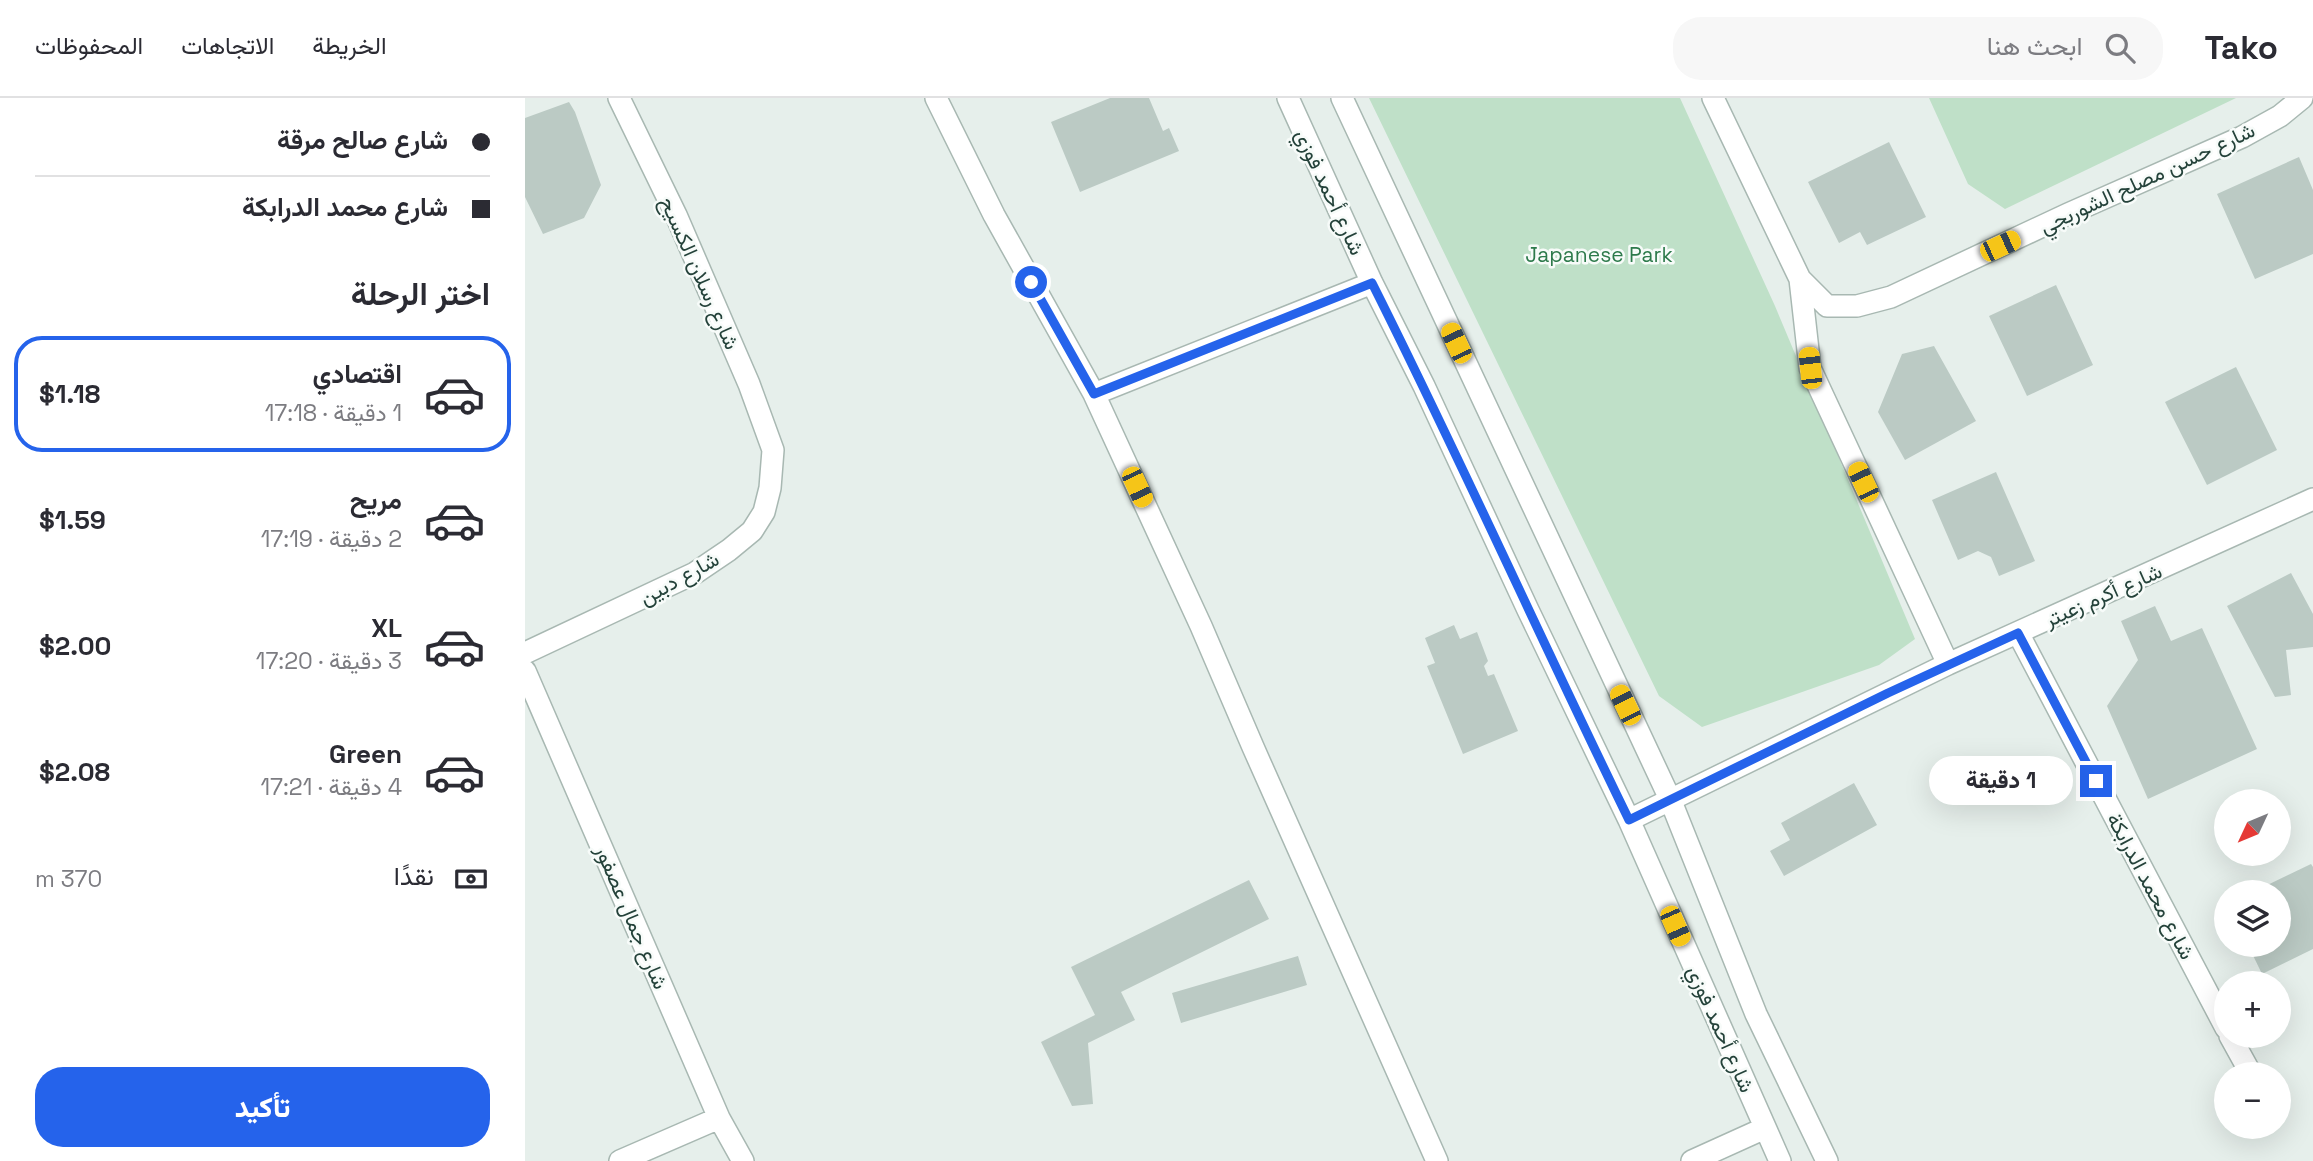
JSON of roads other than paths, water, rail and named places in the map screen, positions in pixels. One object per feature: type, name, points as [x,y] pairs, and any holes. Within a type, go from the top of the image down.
[{"type":"street","name":"شارع رسلان الكسيح","points":[[619,98],[676,215],[749,384],[773,450]]},
{"type":"street","points":[[936,98],[994,215],[1094,394],[1201,626],[1437,1161]]},
{"type":"street","name":"شارع أحمد فوزي","points":[[1287,98],[1372,283],[1424,386],[1629,820],[1780,1161]]},
{"type":"street","name":"شارع أحمد فوزي","points":[[1342,98],[1669,799],[1756,1014],[1827,1161]]},
{"type":"street","name":"شارع حسن مصلح الشوربجي","points":[[1713,98],[1800,279],[1810,368],[1948,664]]},
{"type":"street","name":"شارع حسن مصلح الشوربجي","points":[[1800,279],[1827,306],[1857,306],[1891,297],[2068,214],[2242,137],[2280,116],[2302,98]]},
{"type":"street","points":[[1094,394],[1372,283]]},
{"type":"street","name":"شارع دبين","points":[[525,653],[695,573],[729,550],[752,531],[764,512],[773,450]]},
{"type":"street","name":"شارع أكرم زعيتر","points":[[1629,820],[1948,664],[2313,499]]},
{"type":"street","name":"شارع محمد الدرابكة","points":[[2018,633],[2214,1005]]},
{"type":"street","name":"شارع جمال عصفور","points":[[525,671],[719,1118],[743,1161]]},
{"type":"street","points":[[620,1161],[719,1118]]},
{"type":"street","points":[[1692,1161],[1765,1128]]},
{"type":"park label","name":"Japanese Park","points":[[1599,254]]}]
